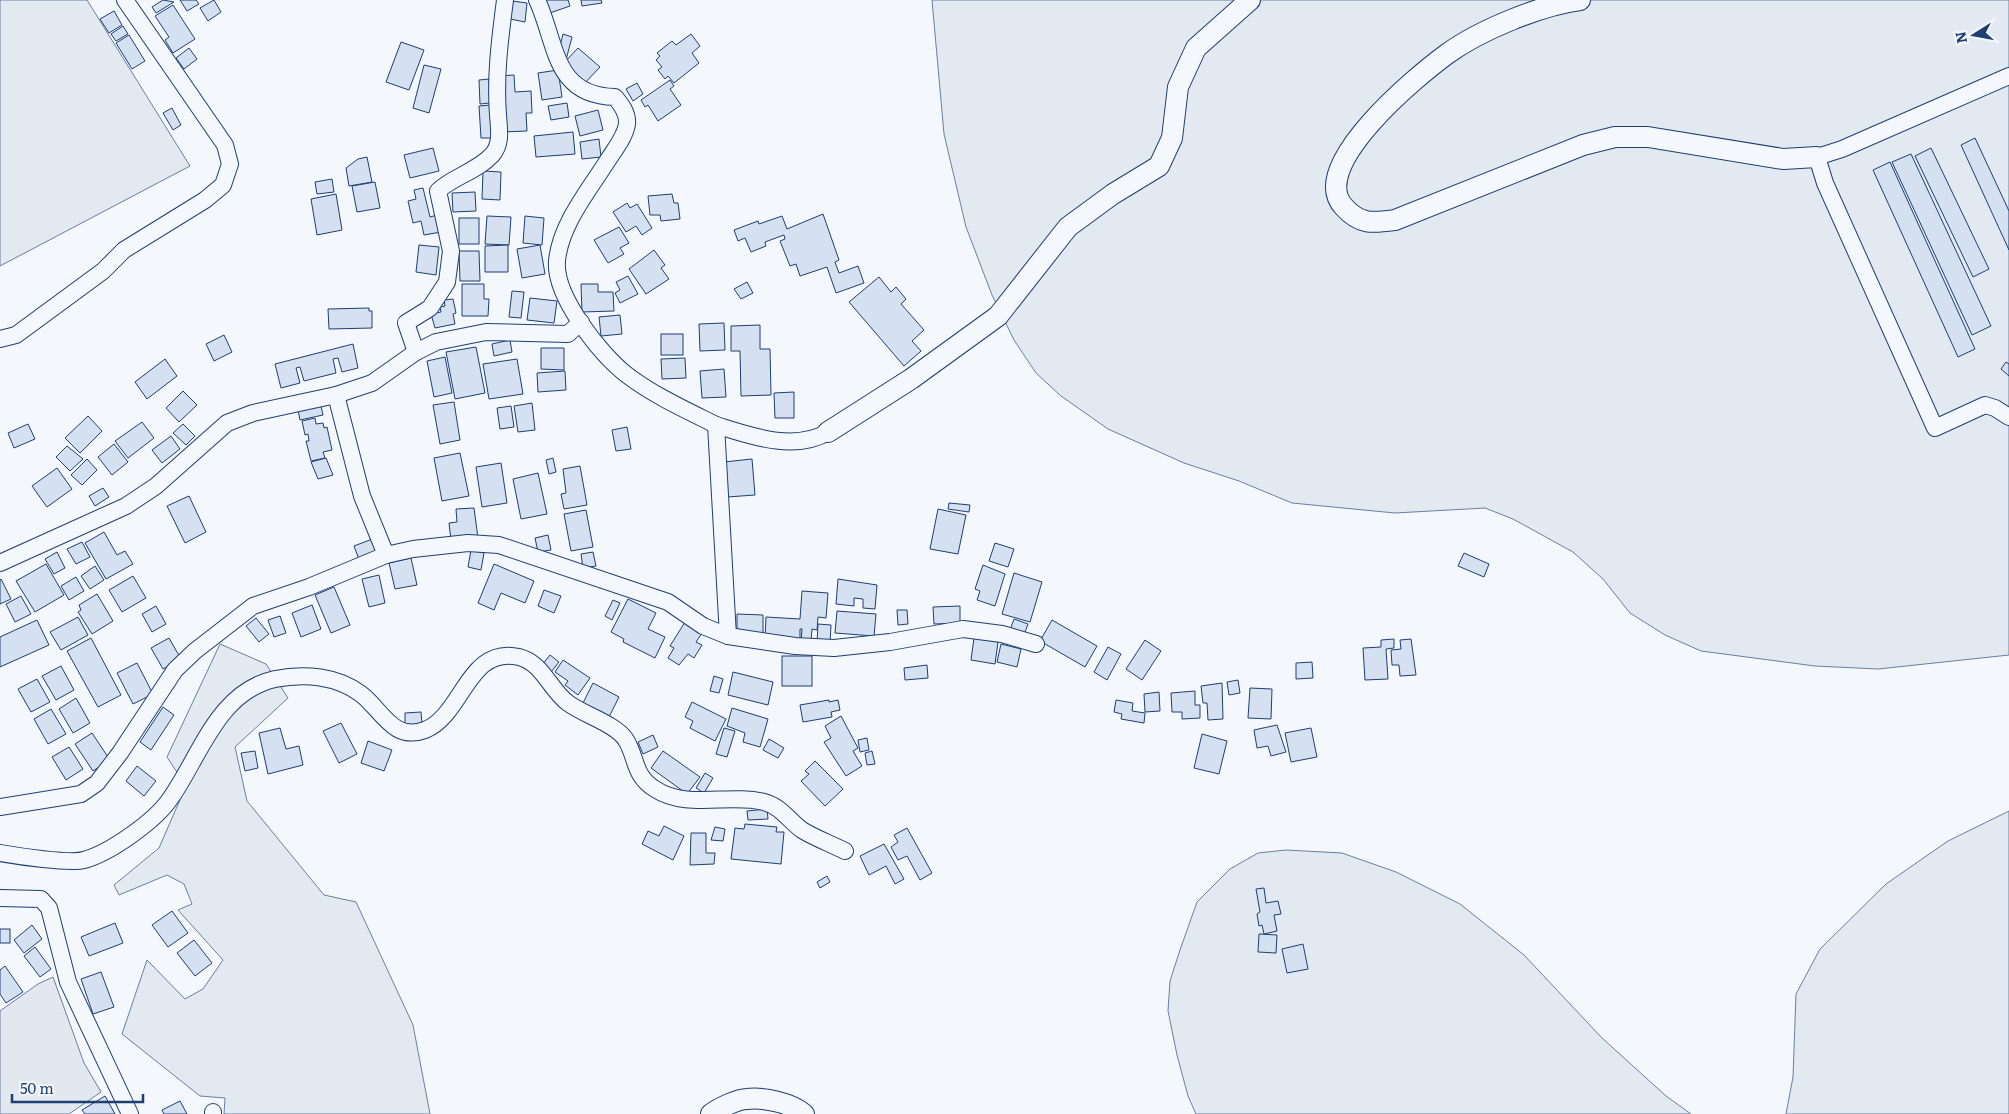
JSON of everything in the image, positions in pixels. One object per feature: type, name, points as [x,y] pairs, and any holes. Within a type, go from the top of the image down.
[{"type":"street","points":[[0,339],[16,335],[103,271],[124,250],[205,200],[222,185],[230,164],[225,145],[125,0]]},
{"type":"street","points":[[416,352],[406,323],[430,308],[447,282],[451,251],[438,191],[444,185],[466,175],[493,155],[500,138],[496,85],[497,60],[506,0]]},
{"type":"street","points":[[536,0],[558,63],[569,78],[582,90],[597,97],[615,97],[623,107],[627,122],[623,138],[576,211],[560,243],[556,262],[560,282],[567,300],[598,346],[626,374],[668,400],[716,425],[752,436],[788,442],[816,439],[828,432],[911,379],[998,316],[1068,227],[1113,194],[1159,166],[1172,138],[1178,87],[1196,48],[1250,0]]},
{"type":"street","points":[[1580,0],[1561,2],[1500,25],[1449,52],[1398,94],[1354,143],[1335,178],[1337,200],[1350,215],[1369,223],[1395,220],[1583,145],[1615,137],[1648,137],[1783,159],[1817,157],[1842,149],[2009,76]]},
{"type":"street","points":[[1817,157],[1825,183],[1935,428],[1985,405],[1996,408],[2009,417]]},
{"type":"street","points":[[0,563],[126,506],[156,486],[227,423],[254,413],[336,395],[372,382],[416,352],[436,342],[486,332],[568,334],[581,322]]},
{"type":"street","points":[[336,395],[362,496],[386,555]]},
{"type":"street","points":[[716,425],[728,636]]},
{"type":"street","points":[[0,807],[81,794],[97,784],[175,670],[194,651],[253,606],[309,587],[386,555],[413,549],[468,543],[498,545],[668,602],[703,626],[728,636],[795,646],[834,648],[890,642],[963,629],[1002,634],[1036,644]]},
{"type":"street","points":[[0,853],[30,858],[83,860],[114,846],[143,825],[169,800],[203,740],[232,703],[254,687],[275,679],[314,676],[340,682],[362,695],[396,730],[406,733],[424,730],[439,722],[475,672],[490,658],[506,655],[521,658],[536,666],[566,702],[616,731],[626,740],[641,776],[655,789],[671,796],[694,800],[763,802],[781,809],[805,832],[845,851]]},
{"type":"street","points":[[0,898],[41,899],[49,908],[68,982],[130,1114]]},
{"type":"street","points":[[711,1114],[746,1099],[772,1101],[800,1110],[804,1114]]},
{"type":"shaded area","points":[[0,0],[87,0],[190,166],[0,266]]},
{"type":"shaded area","points":[[932,0],[2009,0],[2009,655],[1878,669],[1815,666],[1701,651],[1665,635],[1630,613],[1603,579],[1573,552],[1513,519],[1485,508],[1395,513],[1292,503],[1239,481],[1184,463],[1108,429],[1061,396],[1036,373],[1014,340],[992,295],[966,227],[944,134]]},
{"type":"shaded area","points":[[220,644],[266,664],[288,698],[235,747],[247,801],[324,895],[356,902],[413,1025],[430,1114],[224,1114],[225,1098],[200,1096],[122,1034],[147,960],[185,999],[203,989],[223,960],[178,910],[192,904],[184,884],[167,875],[119,895],[114,885],[159,848],[186,786],[167,757]]},
{"type":"shaded area","points":[[2009,811],[2009,1114],[1786,1114],[1793,1077],[1796,994],[1820,949],[1886,884],[1948,841]]},
{"type":"shaded area","points":[[1286,850],[1342,853],[1396,872],[1460,904],[1524,955],[1602,1038],[1666,1096],[1691,1114],[1196,1114],[1188,1096],[1168,1011],[1170,981],[1180,950],[1197,902],[1230,869],[1258,853]]},
{"type":"shaded area","points":[[53,977],[84,1063],[101,1092],[69,1114],[0,1114],[0,1011],[38,984]]},
{"type":"building","points":[[163,0],[174,2],[156,13],[152,7]]},
{"type":"building","points":[[180,0],[196,0],[199,4],[187,11]]},
{"type":"building","points":[[214,0],[221,12],[208,21],[200,8]]},
{"type":"building","points":[[543,0],[568,0],[570,6],[547,14]]},
{"type":"building","points":[[581,0],[601,0],[602,3],[582,6]]},
{"type":"building","points":[[512,1],[527,3],[525,22],[510,19]]},
{"type":"building","points":[[173,5],[195,39],[173,53],[165,40],[169,37],[155,16]]},
{"type":"building","points":[[114,11],[122,25],[109,33],[100,19]]},
{"type":"building","points":[[123,26],[128,34],[116,41],[111,34]]},
{"type":"building","points":[[563,34],[572,37],[566,60],[557,58]]},
{"type":"building","points":[[691,34],[700,46],[692,53],[699,63],[674,83],[668,76],[665,79],[658,70],[662,67],[656,60],[660,56],[657,53],[672,41],[676,45]]},
{"type":"building","points":[[129,35],[145,61],[132,69],[116,43]]},
{"type":"building","points":[[401,42],[424,50],[409,90],[386,82]]},
{"type":"building","points":[[189,48],[197,59],[184,69],[176,58]]},
{"type":"building","points":[[578,48],[600,67],[583,85],[563,64]]},
{"type":"building","points":[[424,65],[441,69],[429,113],[413,108]]},
{"type":"building","points":[[558,70],[562,97],[542,100],[538,73]]},
{"type":"building","points":[[514,75],[515,92],[531,91],[532,113],[526,113],[527,131],[502,132],[498,76]]},
{"type":"building","points":[[489,79],[490,103],[480,104],[479,80]]},
{"type":"building","points":[[670,80],[674,86],[670,89],[681,105],[658,121],[648,105],[645,107],[641,100]]},
{"type":"building","points":[[637,83],[643,94],[633,101],[626,89]]},
{"type":"building","points":[[567,103],[569,117],[551,120],[548,106]]},
{"type":"building","points":[[491,105],[493,138],[481,138],[479,106]]},
{"type":"building","points":[[172,108],[181,125],[173,130],[163,113]]},
{"type":"building","points":[[598,110],[603,130],[580,136],[575,116]]},
{"type":"building","points":[[573,132],[575,154],[536,157],[534,136]]},
{"type":"building","points":[[1975,138],[2009,211],[2009,250],[1961,145]]},
{"type":"building","points":[[599,139],[601,157],[582,159],[580,142]]},
{"type":"building","points":[[433,148],[439,171],[410,178],[404,155]]},
{"type":"building","points":[[1931,148],[1989,269],[1973,277],[1915,156]]},
{"type":"building","points":[[1911,154],[1991,326],[1972,335],[1892,162]]},
{"type":"building","points":[[367,157],[372,182],[349,186],[346,168],[358,159]]},
{"type":"building","points":[[1890,162],[1975,349],[1958,357],[1873,170]]},
{"type":"building","points":[[483,171],[501,172],[500,200],[482,199]]},
{"type":"building","points":[[332,179],[334,192],[317,194],[315,182]]},
{"type":"building","points":[[375,182],[380,208],[357,212],[352,186]]},
{"type":"building","points":[[423,188],[430,217],[437,215],[441,232],[424,235],[421,221],[413,223],[408,201],[416,199],[414,190]]},
{"type":"building","points":[[475,192],[476,211],[453,212],[452,193]]},
{"type":"building","points":[[336,194],[342,230],[317,235],[311,199]]},
{"type":"building","points":[[672,194],[674,203],[678,203],[680,219],[661,221],[660,215],[650,215],[648,196]]},
{"type":"building","points":[[627,203],[630,208],[637,204],[652,228],[642,235],[636,226],[626,232],[613,212]]},
{"type":"building","points":[[823,214],[839,260],[835,262],[839,273],[858,266],[864,283],[836,293],[827,267],[800,276],[796,264],[790,266],[780,241],[785,239],[784,235],[765,242],[766,246],[751,252],[745,238],[738,241],[734,230],[758,221],[759,224],[782,216],[787,229]]},
{"type":"building","points":[[487,216],[511,217],[509,245],[485,244]]},
{"type":"building","points":[[525,216],[544,218],[542,245],[523,243]]},
{"type":"building","points":[[459,218],[479,218],[479,244],[459,244]]},
{"type":"building","points":[[619,227],[629,243],[620,248],[624,254],[608,263],[594,240]]},
{"type":"building","points":[[419,245],[439,247],[436,275],[416,272]]},
{"type":"building","points":[[508,245],[508,272],[485,272],[485,246]]},
{"type":"building","points":[[540,245],[545,274],[522,278],[517,249]]},
{"type":"building","points":[[654,250],[665,265],[661,268],[669,279],[646,294],[629,269]]},
{"type":"building","points":[[459,251],[479,251],[480,281],[460,281]]},
{"type":"building","points":[[628,276],[638,294],[620,303],[615,293],[620,290],[616,282]]},
{"type":"building","points":[[879,277],[891,292],[896,287],[906,299],[901,304],[924,330],[912,341],[921,351],[904,366],[849,302]]},
{"type":"building","points":[[747,282],[753,293],[741,299],[734,289]]},
{"type":"building","points":[[462,284],[484,284],[484,299],[489,299],[488,316],[462,316]]},
{"type":"building","points":[[581,284],[598,284],[598,292],[613,292],[614,311],[582,312]]},
{"type":"building","points":[[512,291],[524,292],[521,318],[509,317]]},
{"type":"building","points":[[530,298],[557,301],[554,323],[527,320]]},
{"type":"building","points":[[453,299],[456,313],[453,314],[455,324],[435,328],[431,314],[441,312],[440,307],[445,306],[444,300]]},
{"type":"building","points":[[369,308],[369,311],[372,311],[372,328],[329,329],[328,309]]},
{"type":"building","points":[[620,315],[622,334],[601,336],[599,317]]},
{"type":"building","points":[[724,323],[725,350],[700,351],[699,324]]},
{"type":"building","points":[[760,325],[760,349],[770,349],[771,395],[741,396],[740,351],[731,351],[731,326]]},
{"type":"building","points":[[661,334],[683,334],[683,355],[661,355]]},
{"type":"building","points":[[224,335],[232,352],[214,361],[206,344]]},
{"type":"building","points":[[510,340],[512,352],[494,356],[492,344]]},
{"type":"building","points":[[353,344],[358,368],[342,372],[338,358],[333,359],[336,373],[304,381],[300,367],[296,368],[300,383],[281,388],[275,364]]},
{"type":"building","points":[[476,347],[485,393],[455,399],[446,352]]},
{"type":"building","points":[[541,348],[564,348],[564,370],[541,369]]},
{"type":"building","points":[[445,357],[452,393],[434,397],[427,361]]},
{"type":"building","points":[[685,358],[686,378],[662,379],[661,359]]},
{"type":"building","points":[[165,359],[177,376],[147,399],[135,382]]},
{"type":"building","points":[[517,359],[523,394],[489,399],[483,364]]},
{"type":"building","points":[[2006,362],[2009,364],[2009,376],[2001,369]]},
{"type":"building","points":[[724,369],[726,397],[702,398],[700,371]]},
{"type":"building","points":[[565,371],[566,390],[538,392],[537,373]]},
{"type":"building","points":[[183,391],[197,405],[179,422],[166,408]]},
{"type":"building","points":[[794,392],[794,418],[775,418],[774,393]]},
{"type":"building","points":[[454,402],[460,440],[440,444],[433,405]]},
{"type":"building","points":[[532,403],[535,430],[518,432],[514,406]]},
{"type":"building","points":[[321,406],[323,415],[300,420],[298,410]]},
{"type":"building","points":[[511,406],[514,427],[500,429],[497,408]]},
{"type":"building","points":[[88,416],[102,431],[80,453],[65,438]]},
{"type":"building","points":[[315,418],[316,424],[323,423],[324,428],[327,427],[332,450],[323,452],[325,458],[311,461],[306,441],[309,441],[308,434],[305,435],[302,421]]},
{"type":"building","points":[[142,422],[154,438],[128,458],[115,441]]},
{"type":"building","points":[[28,424],[35,439],[14,448],[8,433]]},
{"type":"building","points":[[183,424],[195,436],[186,445],[173,433]]},
{"type":"building","points":[[627,427],[631,449],[616,451],[612,430]]},
{"type":"building","points":[[171,436],[180,449],[162,463],[152,450]]},
{"type":"building","points":[[114,444],[128,462],[112,475],[98,457]]},
{"type":"building","points":[[67,446],[83,459],[70,471],[56,457]]},
{"type":"building","points":[[460,453],[469,496],[442,501],[434,458]]},
{"type":"building","points":[[326,458],[333,475],[318,479],[311,462]]},
{"type":"building","points":[[553,458],[556,472],[549,474],[546,460]]},
{"type":"building","points":[[87,459],[97,470],[82,485],[71,475]]},
{"type":"building","points":[[752,459],[755,495],[727,497],[724,462]]},
{"type":"building","points":[[501,463],[507,503],[482,507],[476,467]]},
{"type":"building","points":[[580,466],[587,505],[564,509],[561,494],[566,493],[563,469]]},
{"type":"building","points":[[57,468],[72,489],[47,507],[32,486]]},
{"type":"building","points":[[538,473],[547,514],[521,519],[513,479]]},
{"type":"building","points":[[103,488],[109,497],[95,506],[89,496]]},
{"type":"building","points":[[189,496],[206,532],[185,543],[167,506]]},
{"type":"building","points":[[949,503],[970,505],[969,512],[948,509]]},
{"type":"building","points":[[474,508],[478,538],[451,540],[449,523],[457,522],[456,509]]},
{"type":"building","points":[[938,509],[966,515],[958,554],[930,549]]},
{"type":"building","points":[[586,510],[593,547],[571,551],[564,514]]},
{"type":"building","points":[[104,532],[117,555],[125,551],[133,564],[106,579],[85,543]]},
{"type":"building","points":[[548,535],[551,550],[538,552],[535,538]]},
{"type":"building","points":[[375,538],[378,555],[360,562],[354,546]]},
{"type":"building","points":[[82,542],[90,557],[76,564],[67,549]]},
{"type":"building","points":[[995,543],[1014,549],[1008,567],[989,561]]},
{"type":"building","points":[[471,550],[484,553],[481,570],[468,567]]},
{"type":"building","points":[[57,552],[65,568],[54,574],[45,559]]},
{"type":"building","points":[[593,552],[596,566],[583,568],[581,554]]},
{"type":"building","points":[[1464,553],[1489,564],[1484,577],[1458,566]]},
{"type":"building","points":[[411,558],[417,585],[395,589],[389,563]]},
{"type":"building","points":[[46,564],[64,595],[35,612],[16,581]]},
{"type":"building","points":[[494,564],[534,581],[525,603],[501,593],[494,610],[478,603]]},
{"type":"building","points":[[983,565],[1005,574],[995,606],[977,600],[980,591],[975,589]]},
{"type":"building","points":[[95,566],[104,580],[90,589],[81,576]]},
{"type":"building","points":[[1014,573],[1042,582],[1030,622],[1002,614]]},
{"type":"building","points":[[379,575],[385,603],[369,607],[362,579]]},
{"type":"building","points":[[133,576],[146,598],[122,612],[109,590]]},
{"type":"building","points":[[76,577],[84,591],[69,600],[61,586]]},
{"type":"building","points":[[838,579],[877,585],[875,609],[863,608],[863,599],[854,598],[854,606],[836,604]]},
{"type":"building","points":[[0,580],[11,599],[0,604]]},
{"type":"building","points":[[334,587],[350,625],[331,633],[315,595]]},
{"type":"building","points":[[544,590],[561,596],[554,613],[538,606]]},
{"type":"building","points":[[802,591],[828,593],[826,618],[818,617],[817,630],[812,629],[811,641],[801,641],[802,629],[800,629],[800,641],[765,639],[766,617],[800,619]]},
{"type":"building","points":[[97,594],[113,621],[92,634],[78,612],[81,610],[79,605]]},
{"type":"building","points":[[21,596],[31,614],[15,622],[6,604]]},
{"type":"building","points":[[628,599],[656,613],[648,629],[665,637],[655,658],[623,642],[624,639],[611,632]]},
{"type":"building","points":[[613,600],[620,603],[612,620],[605,616]]},
{"type":"building","points":[[312,605],[321,629],[301,637],[292,613]]},
{"type":"building","points":[[156,606],[166,624],[152,632],[142,614]]},
{"type":"building","points":[[960,606],[960,623],[934,624],[933,607]]},
{"type":"building","points":[[897,610],[907,610],[908,624],[898,625]]},
{"type":"building","points":[[837,611],[876,614],[874,636],[835,633]]},
{"type":"building","points":[[737,614],[763,615],[763,636],[737,635]]},
{"type":"building","points":[[280,616],[286,633],[274,637],[268,620]]},
{"type":"building","points":[[78,617],[88,635],[61,650],[50,632]]},
{"type":"building","points":[[256,618],[269,634],[259,642],[246,626]]},
{"type":"building","points":[[1014,619],[1028,624],[1024,635],[1010,630]]},
{"type":"building","points":[[37,620],[49,645],[0,667],[0,637]]},
{"type":"building","points":[[1052,620],[1097,646],[1085,667],[1040,641]]},
{"type":"building","points":[[685,622],[702,633],[696,642],[702,645],[694,658],[688,654],[679,665],[668,658],[674,648],[670,646]]},
{"type":"building","points":[[818,624],[831,625],[830,644],[817,643]]},
{"type":"building","points":[[91,638],[121,695],[98,707],[67,651]]},
{"type":"building","points":[[169,638],[181,659],[163,669],[151,648]]},
{"type":"building","points":[[974,638],[998,642],[995,664],[971,660]]},
{"type":"building","points":[[1394,639],[1394,648],[1386,649],[1388,679],[1365,680],[1363,648],[1381,647],[1381,640]]},
{"type":"building","points":[[1411,639],[1416,675],[1400,676],[1399,665],[1392,665],[1391,650],[1401,649],[1400,640]]},
{"type":"building","points":[[1145,640],[1161,651],[1142,680],[1126,669]]},
{"type":"building","points":[[1001,644],[1021,649],[1017,667],[997,662]]},
{"type":"building","points":[[1108,647],[1121,654],[1107,680],[1094,672]]},
{"type":"building","points":[[550,655],[559,662],[551,672],[542,665]]},
{"type":"building","points":[[782,656],[812,656],[812,686],[782,686]]},
{"type":"building","points":[[563,660],[590,678],[578,695],[565,685],[568,681],[555,672]]},
{"type":"building","points":[[1312,662],[1313,678],[1296,679],[1296,663]]},
{"type":"building","points":[[137,663],[153,694],[133,704],[117,673]]},
{"type":"building","points":[[927,665],[928,678],[905,680],[904,668]]},
{"type":"building","points":[[61,666],[74,690],[56,700],[42,676]]},
{"type":"building","points":[[733,672],[773,682],[768,705],[728,695]]},
{"type":"building","points":[[714,676],[723,679],[719,693],[710,691]]},
{"type":"building","points":[[37,679],[50,702],[31,712],[18,689]]},
{"type":"building","points":[[1238,680],[1240,693],[1229,695],[1227,682]]},
{"type":"building","points":[[593,683],[619,697],[609,717],[583,703]]},
{"type":"building","points":[[1222,683],[1223,719],[1208,720],[1207,703],[1203,703],[1201,686]]},
{"type":"building","points":[[1250,688],[1272,689],[1271,719],[1248,718]]},
{"type":"building","points":[[1195,691],[1195,705],[1200,705],[1200,718],[1182,719],[1182,712],[1172,712],[1171,693]]},
{"type":"building","points":[[1159,692],[1160,711],[1145,712],[1144,694]]},
{"type":"building","points":[[76,698],[90,723],[73,733],[59,709]]},
{"type":"building","points":[[829,700],[829,702],[838,700],[840,710],[831,712],[832,717],[803,722],[800,705]]},
{"type":"building","points":[[1116,700],[1133,703],[1132,711],[1145,713],[1144,723],[1121,719],[1122,714],[1114,712]]},
{"type":"building","points":[[692,702],[726,719],[715,741],[690,728],[693,721],[685,717]]},
{"type":"building","points":[[163,707],[174,715],[151,750],[140,742]]},
{"type":"building","points":[[732,708],[768,719],[760,747],[743,742],[745,733],[727,726]]},
{"type":"building","points":[[51,709],[66,734],[48,744],[34,719]]},
{"type":"building","points":[[421,712],[422,724],[405,725],[405,713]]},
{"type":"building","points":[[841,716],[858,748],[853,751],[862,766],[846,776],[824,742],[831,738],[825,726]]},
{"type":"building","points":[[341,723],[357,754],[339,763],[323,731]]},
{"type":"building","points":[[1277,725],[1286,752],[1271,756],[1268,746],[1257,748],[1254,730]]},
{"type":"building","points":[[280,728],[286,749],[299,746],[303,765],[268,774],[259,733]]},
{"type":"building","points":[[724,728],[735,731],[727,757],[716,754]]},
{"type":"building","points":[[1311,728],[1317,757],[1291,762],[1285,733]]},
{"type":"building","points":[[92,733],[110,760],[93,771],[75,744]]},
{"type":"building","points":[[1202,734],[1227,741],[1219,774],[1194,768]]},
{"type":"building","points":[[653,735],[658,747],[643,754],[638,742]]},
{"type":"building","points":[[867,738],[869,750],[860,752],[858,740]]},
{"type":"building","points":[[769,739],[784,748],[778,758],[763,750]]},
{"type":"building","points":[[368,741],[392,750],[384,771],[361,763]]},
{"type":"building","points":[[69,747],[83,769],[66,780],[52,757]]},
{"type":"building","points":[[255,751],[258,768],[245,771],[241,753]]},
{"type":"building","points":[[663,751],[700,777],[687,794],[651,768]]},
{"type":"building","points":[[872,751],[875,764],[867,765],[865,753]]},
{"type":"building","points":[[815,761],[843,789],[825,806],[801,781],[809,774],[805,771]]},
{"type":"building","points":[[137,766],[156,781],[144,796],[126,781]]},
{"type":"building","points":[[705,773],[713,778],[704,793],[696,788]]},
{"type":"building","points":[[767,809],[768,819],[748,820],[747,811]]},
{"type":"building","points":[[745,824],[777,827],[776,832],[784,832],[781,864],[731,859],[735,828],[744,829]]},
{"type":"building","points":[[664,826],[684,836],[673,860],[642,844],[648,831],[659,836]]},
{"type":"building","points":[[715,827],[725,829],[723,841],[711,840]]},
{"type":"building","points":[[907,828],[932,873],[920,880],[907,856],[898,860],[891,847],[898,842],[894,835]]},
{"type":"building","points":[[691,833],[706,833],[706,853],[715,853],[714,864],[690,865]]},
{"type":"building","points":[[884,844],[904,879],[895,884],[886,866],[869,875],[860,856]]},
{"type":"building","points":[[827,876],[830,882],[820,888],[817,882]]},
{"type":"building","points":[[1264,888],[1266,903],[1278,901],[1281,914],[1274,915],[1277,931],[1264,934],[1262,925],[1259,926],[1257,914],[1260,912],[1256,889]]},
{"type":"building","points":[[172,911],[188,933],[168,947],[152,925]]},
{"type":"building","points":[[115,923],[123,943],[89,956],[81,937]]},
{"type":"building","points":[[32,925],[42,939],[24,953],[14,940]]},
{"type":"building","points":[[0,929],[10,929],[10,943],[0,943]]},
{"type":"building","points":[[1259,934],[1277,935],[1276,953],[1258,952]]},
{"type":"building","points":[[194,940],[212,963],[195,976],[177,953]]},
{"type":"building","points":[[1303,944],[1308,969],[1287,973],[1282,949]]},
{"type":"building","points":[[35,947],[51,969],[40,977],[24,956]]},
{"type":"building","points":[[5,966],[23,992],[6,1003],[0,994],[0,970]]},
{"type":"building","points":[[101,972],[114,1007],[93,1014],[81,979]]},
{"type":"building","points":[[105,1096],[115,1114],[85,1114],[82,1110]]},
{"type":"building","points":[[180,1101],[187,1114],[164,1114],[162,1110]]}]
